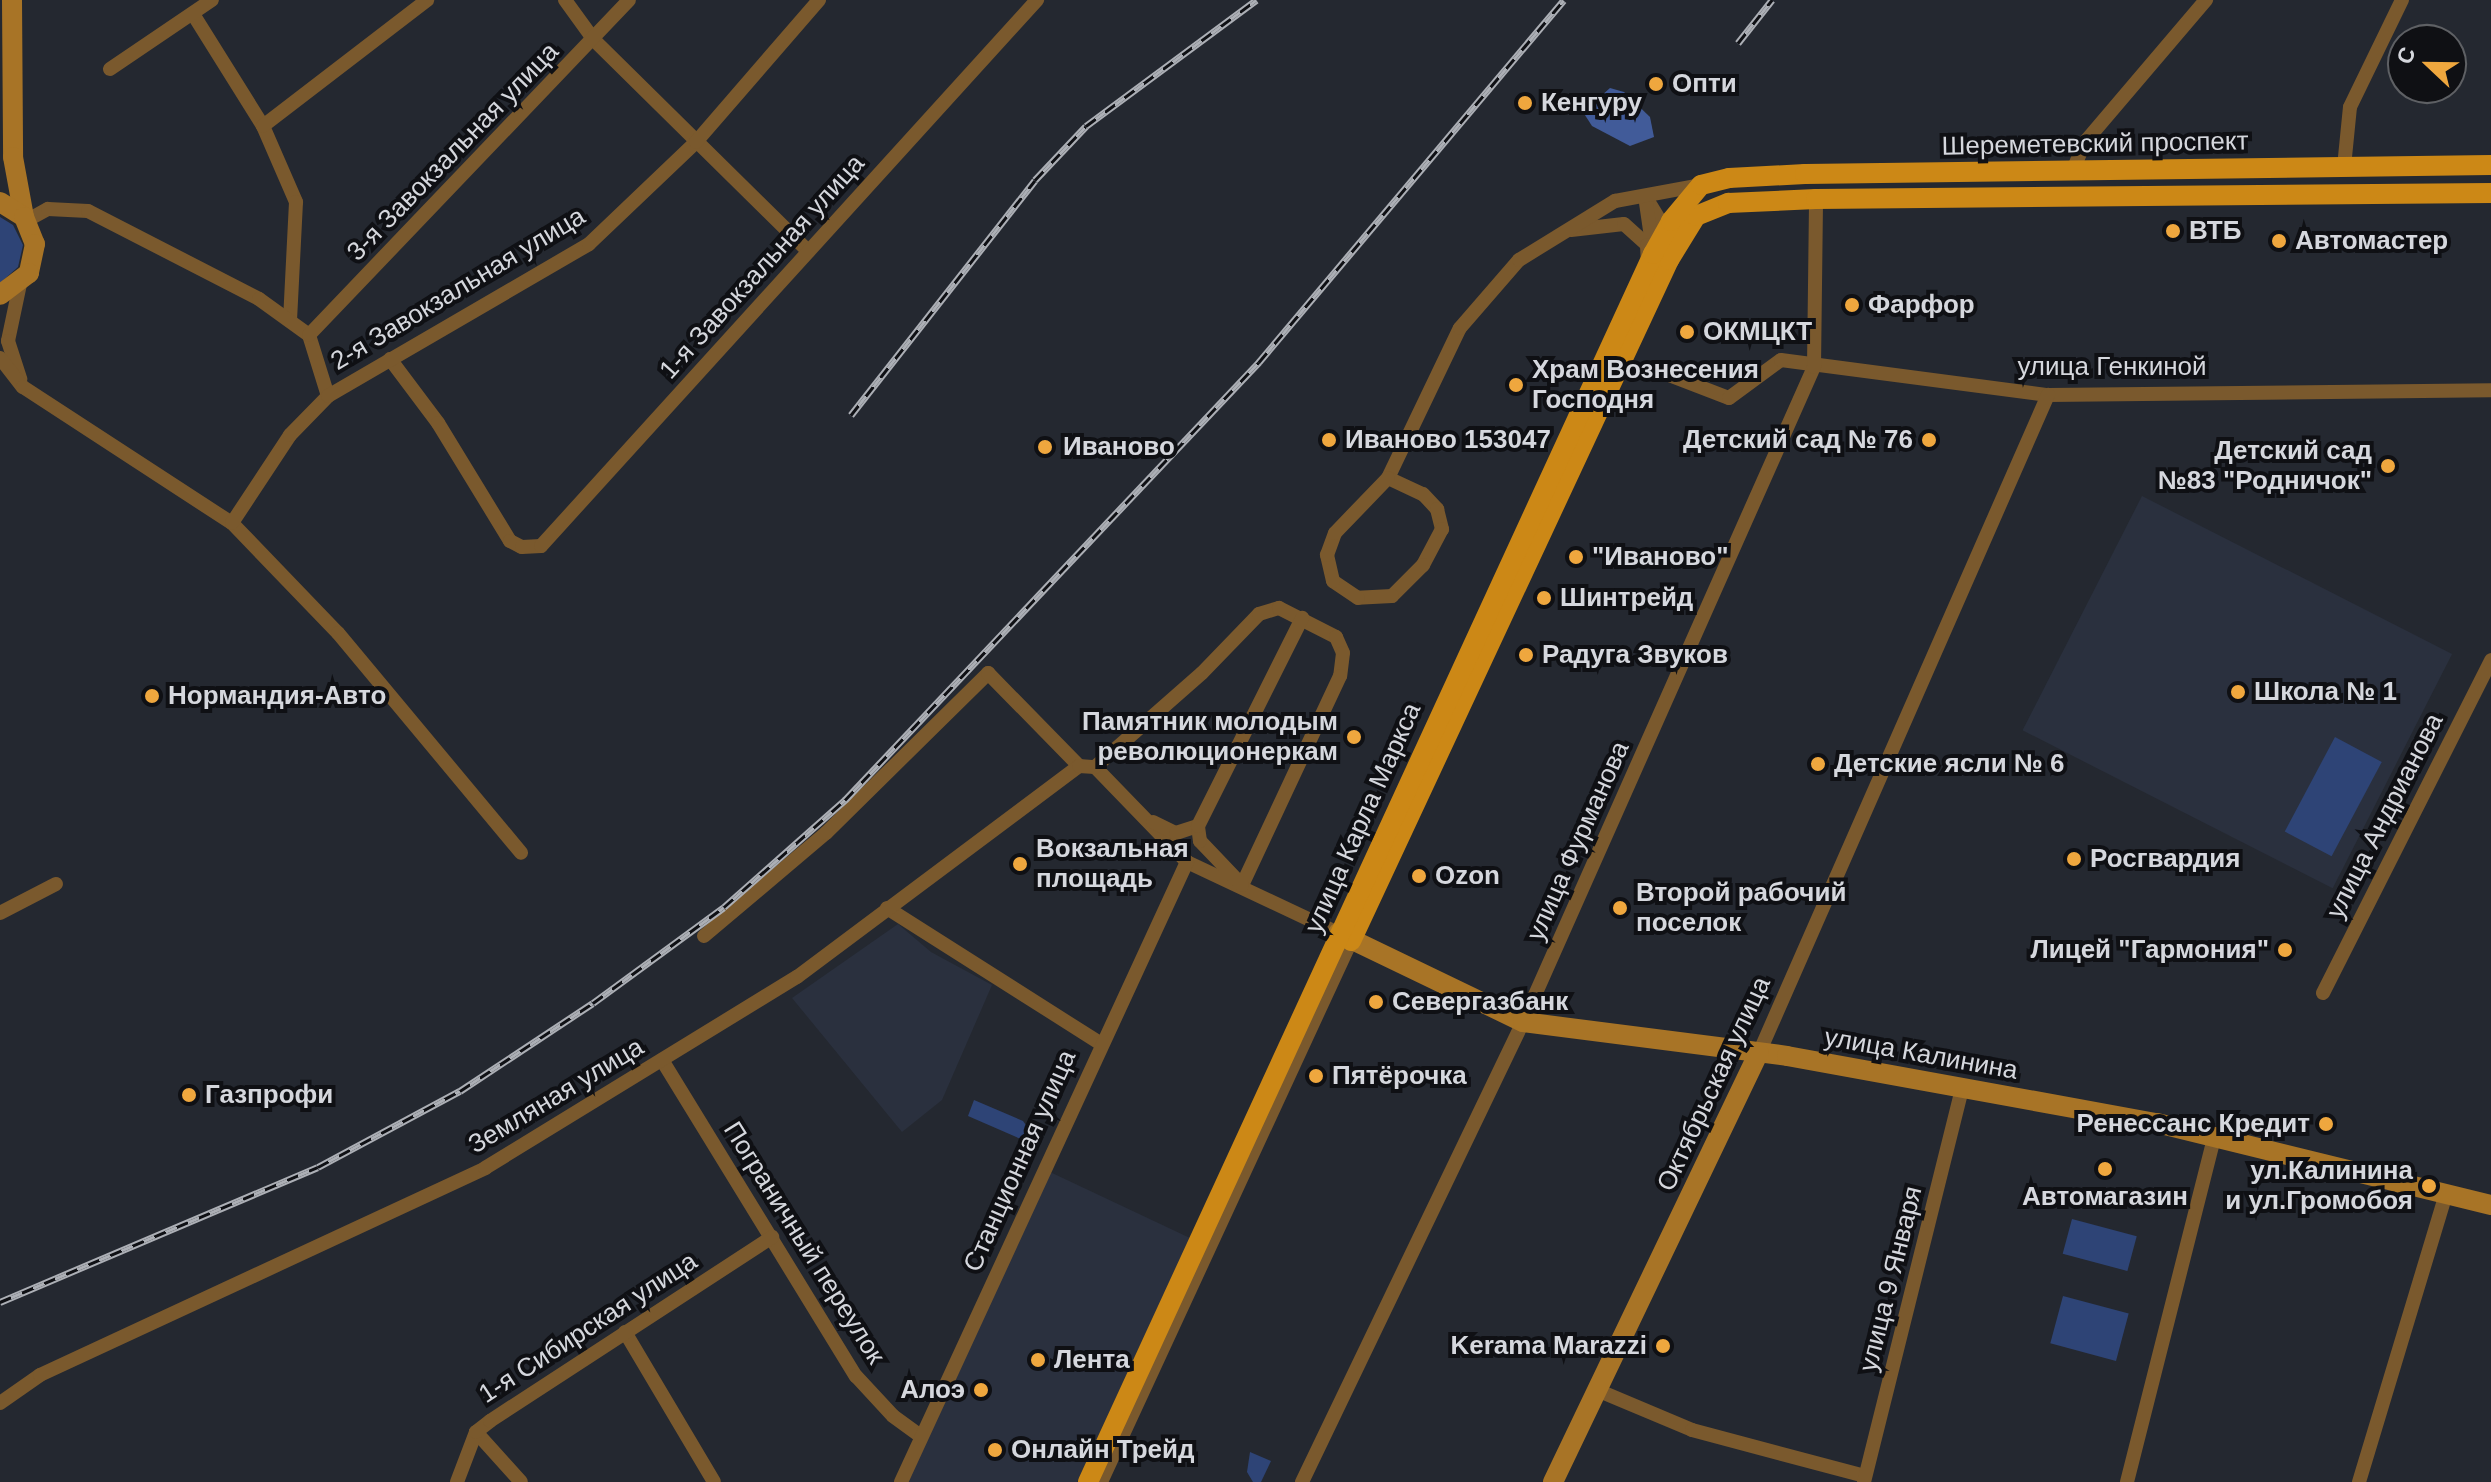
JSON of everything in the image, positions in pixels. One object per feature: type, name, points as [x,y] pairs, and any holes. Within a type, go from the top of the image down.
[{"type":"main road","points":[[0,295],[20,284],[34,259],[35,244],[25,219],[13,157],[6,26],[12,0]]},
{"type":"main road","name":"Шереметевский проспект","points":[[1701,185],[1729,178],[1805,174],[2491,165]]},
{"type":"main road","points":[[2344,167],[2345,195]]},
{"type":"main road","points":[[2072,198],[2073,170]]},
{"type":"main road","name":"улица Карла Маркса","points":[[1088,1482],[1345,937],[1657,260],[1666,230],[1701,185]]},
{"type":"main road","name":"Шереметевский проспект","points":[[1714,206],[1816,199],[2491,193]]},
{"type":"main road","points":[[0,202],[25,219]]},
{"type":"main road","name":"улица Карла Маркса","points":[[1657,260],[1690,224],[1714,206]]},
{"type":"main road","name":"улица Калинина","points":[[1345,937],[1523,1022],[1759,1053],[2215,1134],[2491,1205]]},
{"type":"main road","name":"Октябрьская улица","points":[[1553,1482],[1759,1053]]},
{"type":"street","points":[[110,69],[212,0]]},
{"type":"street","points":[[263,126],[427,0]]},
{"type":"street","points":[[565,0],[594,40],[808,251]]},
{"type":"street","name":"3-я Завокзальная улица","points":[[309,335],[629,0]]},
{"type":"street","name":"2-я Завокзальная улица","points":[[232,523],[290,435],[328,396],[589,244],[696,142],[819,0]]},
{"type":"street","name":"1-я Завокзальная улица","points":[[390,359],[438,423],[516,545],[530,548],[548,542],[1037,0]]},
{"type":"street","points":[[2073,170],[2085,142],[2206,0]]},
{"type":"street","points":[[2344,167],[2350,107],[2402,0]]},
{"type":"street","points":[[193,14],[263,126],[296,202],[290,321]]},
{"type":"street","points":[[1388,478],[1423,494],[1437,509],[1442,529],[1430,557],[1392,596],[1358,598],[1333,581],[1327,555],[1335,533],[1388,478],[1446,354],[1480,298],[1519,260],[1559,232],[1615,201],[1701,185]]},
{"type":"street","points":[[1645,196],[1714,206]]},
{"type":"street","points":[[1645,196],[1666,230]]},
{"type":"street","points":[[1645,196],[1657,260]]},
{"type":"street","name":"улица Фурманова","points":[[1302,1482],[1523,1022],[1814,367],[1816,199]]},
{"type":"street","points":[[25,219],[48,209],[88,211],[259,299],[309,335],[328,396]]},
{"type":"street","points":[[1559,232],[1609,222],[1624,224],[1647,245],[1657,260]]},
{"type":"street","points":[[20,284],[8,341],[23,387]]},
{"type":"street","points":[[0,358],[23,387],[232,523],[338,633],[521,853]]},
{"type":"street","name":"улица Генкиной","points":[[1656,370],[1729,398],[1781,360],[1814,367],[2048,395],[2491,390]]},
{"type":"street","name":"Октябрьская улица","points":[[1759,1053],[2048,395]]},
{"type":"street","points":[[1095,767],[1202,673],[1259,614],[1279,608],[1336,637],[1343,653],[1340,676],[1242,885]]},
{"type":"street","points":[[1133,808],[1164,830],[1188,832],[1198,826],[1302,618]]},
{"type":"street","name":"улица Андрианова","points":[[2323,993],[2491,660]]},
{"type":"street","points":[[704,936],[826,833],[988,673],[1079,766],[1095,767],[1187,862],[1242,885],[1345,937]]},
{"type":"street","name":"Земляная улица","points":[[0,1403],[40,1375],[485,1168],[797,977],[1079,766]]},
{"type":"street","points":[[1198,826],[1200,841],[1242,885]]},
{"type":"street","name":"Станционная улица","points":[[901,1482],[1100,1043],[1187,862]]},
{"type":"street","points":[[0,913],[56,884]]},
{"type":"street","points":[[887,908],[1100,1043]]},
{"type":"street","name":"улица Карла Маркса","points":[[1101,1482],[1345,937]]},
{"type":"street","name":"Пограничный переулок","points":[[662,1060],[856,1376],[893,1416],[921,1436]]},
{"type":"street","name":"улица 9 Января","points":[[1865,1479],[1962,1088]]},
{"type":"street","points":[[2127,1482],[2215,1134]]},
{"type":"street","points":[[2359,1482],[2446,1193]]},
{"type":"street","name":"1-я Сибирская улица","points":[[457,1482],[476,1432],[772,1237]]},
{"type":"street","points":[[625,1332],[714,1482]]},
{"type":"street","points":[[1597,1390],[1692,1430],[1865,1479]]},
{"type":"street","points":[[476,1432],[521,1482]]},
{"type":"shaded area","points":[[1610,88],[1624,92],[1650,117],[1654,137],[1630,146],[1592,126],[1583,112]]},
{"type":"shaded area","points":[[0,217],[13,225],[23,245],[18,267],[0,283]]},
{"type":"shaded area","name":"Школа № 1","points":[[2142,496],[2452,654],[2333,888],[2023,730]]},
{"type":"shaded area","points":[[2335,737],[2382,762],[2332,856],[2285,831]]},
{"type":"shaded area","points":[[898,924],[931,952],[992,985],[942,1100],[902,1132],[792,998]]},
{"type":"shaded area","points":[[974,1100],[1023,1121],[1033,1135],[1030,1143],[968,1116]]},
{"type":"shaded area","name":"Лента","points":[[1050,1172],[1190,1238],[1077,1482],[907,1482]]},
{"type":"shaded area","points":[[2072,1219],[2137,1236],[2127,1271],[2063,1254]]},
{"type":"shaded area","points":[[2063,1296],[2129,1314],[2116,1361],[2050,1343]]},
{"type":"shaded area","points":[[1250,1452],[1271,1461],[1261,1482],[1253,1482],[1247,1472]]},
{"type":"railway","points":[[851,415],[1035,180],[1086,126],[1256,0]]},
{"type":"railway","points":[[0,1302],[318,1167],[460,1091],[593,1003],[724,907],[845,800],[1259,362],[1564,0]]},
{"type":"railway","points":[[1738,43],[1772,0]]},
{"type":"place","name":"Опти","points":[[1656,84]]},
{"type":"place","name":"Кенгуру","points":[[1525,103]]},
{"type":"place","name":"ВТБ","points":[[2173,231]]},
{"type":"place","name":"Автомастер","points":[[2279,241]]},
{"type":"place","name":"Фарфор","points":[[1852,305]]},
{"type":"place","name":"ОКМЦКТ","points":[[1687,332]]},
{"type":"place","name":"Храм Вознесения Господня","points":[[1516,385]]},
{"type":"place","name":"Иваново 153047","points":[[1329,440]]},
{"type":"place","name":"Детский сад № 76","points":[[1929,440]]},
{"type":"place","name":"Иваново","points":[[1045,447]]},
{"type":"place","name":"Детский сад №83 \"Родничок\"","points":[[2388,466]]},
{"type":"place","name":"\"Иваново\"","points":[[1576,557]]},
{"type":"place","name":"Шинтрейд","points":[[1544,598]]},
{"type":"place","name":"Радуга Звуков","points":[[1526,655]]},
{"type":"place","name":"Школа № 1","points":[[2238,692]]},
{"type":"place","name":"Нормандия-Авто","points":[[152,696]]},
{"type":"place","name":"Памятник молодым революционеркам","points":[[1354,737]]},
{"type":"place","name":"Детские ясли № 6","points":[[1818,764]]},
{"type":"place","name":"Росгвардия","points":[[2074,859]]},
{"type":"place","name":"Вокзальная площадь","points":[[1020,864]]},
{"type":"place","name":"Ozon","points":[[1419,876]]},
{"type":"place","name":"Второй рабочий поселок","points":[[1620,908]]},
{"type":"place","name":"Лицей \"Гармония\"","points":[[2285,950]]},
{"type":"place","name":"Севергазбанк","points":[[1376,1002]]},
{"type":"place","name":"Пятёрочка","points":[[1316,1076]]},
{"type":"place","name":"Газпрофи","points":[[189,1095]]},
{"type":"place","name":"Ренессанс Кредит","points":[[2326,1124]]},
{"type":"place","name":"Автомагазин","points":[[2105,1169]]},
{"type":"place","name":"ул.Калинина и ул.Громобоя","points":[[2429,1186]]},
{"type":"place","name":"Kerama Marazzi","points":[[1663,1346]]},
{"type":"place","name":"Лента","points":[[1038,1360]]},
{"type":"place","name":"Алоэ","points":[[981,1390]]},
{"type":"place","name":"Онлайн Трейд","points":[[995,1450]]}]
